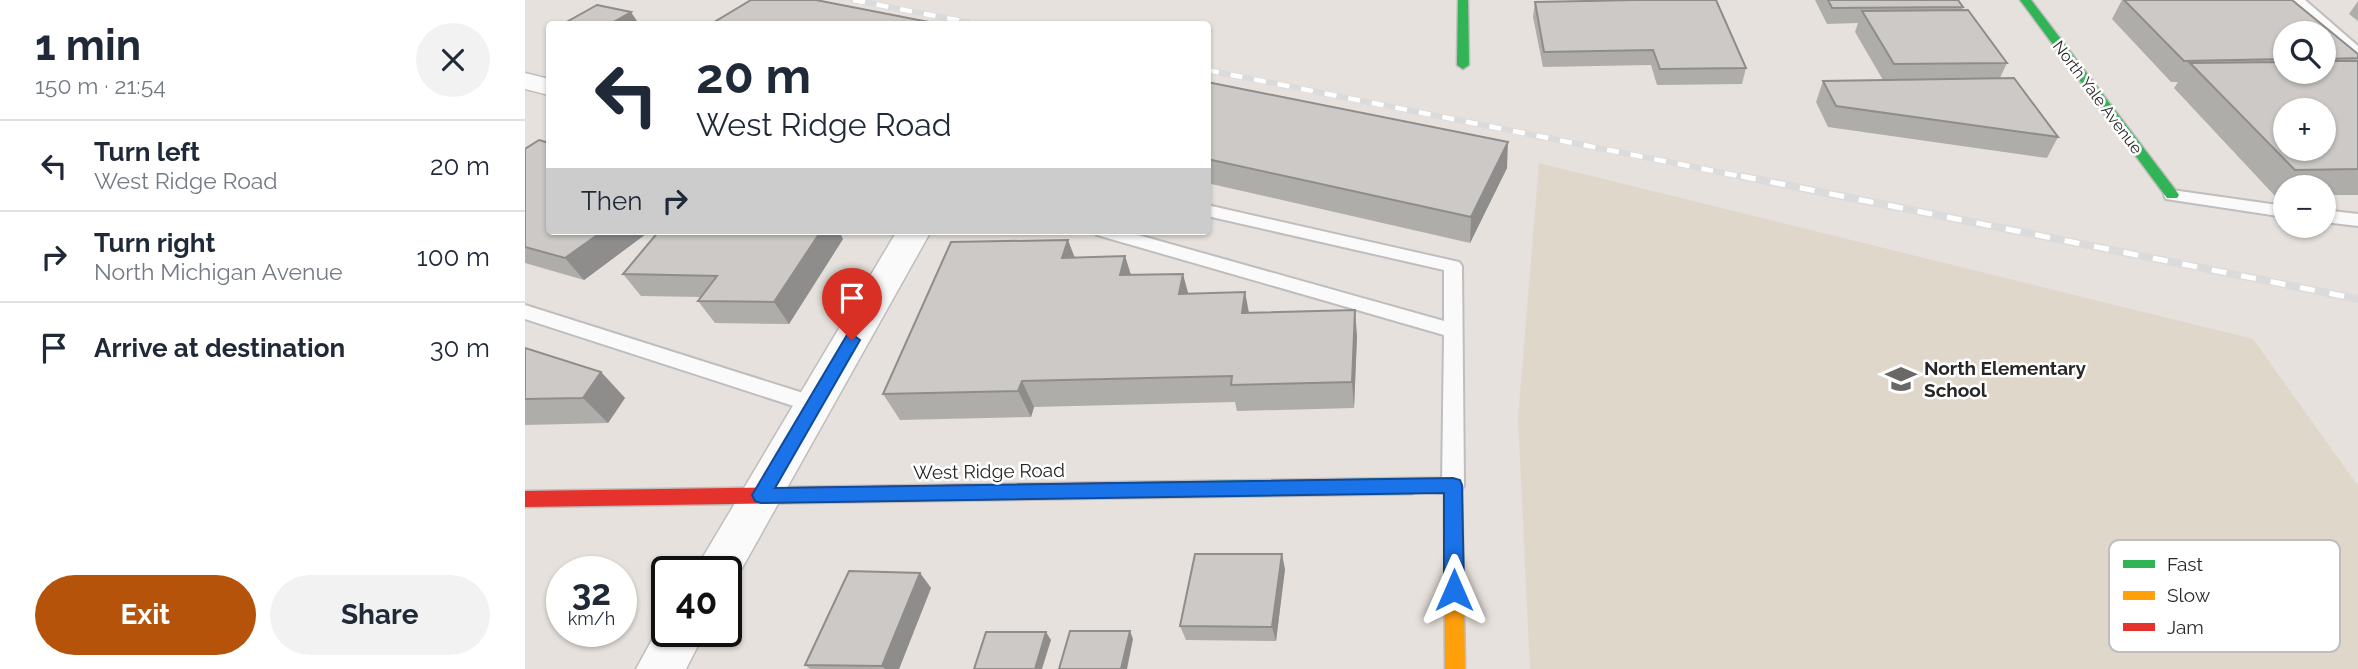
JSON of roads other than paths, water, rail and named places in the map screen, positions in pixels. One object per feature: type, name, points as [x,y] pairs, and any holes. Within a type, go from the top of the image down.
[{"type":"street","points":[[1463,0],[1463,65]]},
{"type":"street","name":"North Yale Avenue","points":[[2025,0],[2172,195]]},
{"type":"street","points":[[725,556],[912,235]]},
{"type":"street","points":[[1453,485],[1455,669]]},
{"type":"street","name":"West Ridge Road","points":[[525,499],[1453,485]]},
{"type":"street","points":[[660,669],[673,647]]},
{"type":"lane","points":[[2297,0],[2358,53]]},
{"type":"lane","points":[[2172,195],[2273,210]]},
{"type":"lane","points":[[1211,211],[1453,266],[1453,485]]},
{"type":"lane","points":[[2336,217],[2358,219]]},
{"type":"lane","points":[[1117,235],[1454,331]]},
{"type":"lane","points":[[525,312],[815,405]]},
{"type":"railway","points":[[853,0],[962,21]]},
{"type":"railway","points":[[1211,71],[1749,178]]},
{"type":"railway","points":[[1741,176],[2358,299]]},
{"type":"place","name":"North Elementary School","points":[[1901,379]]}]
